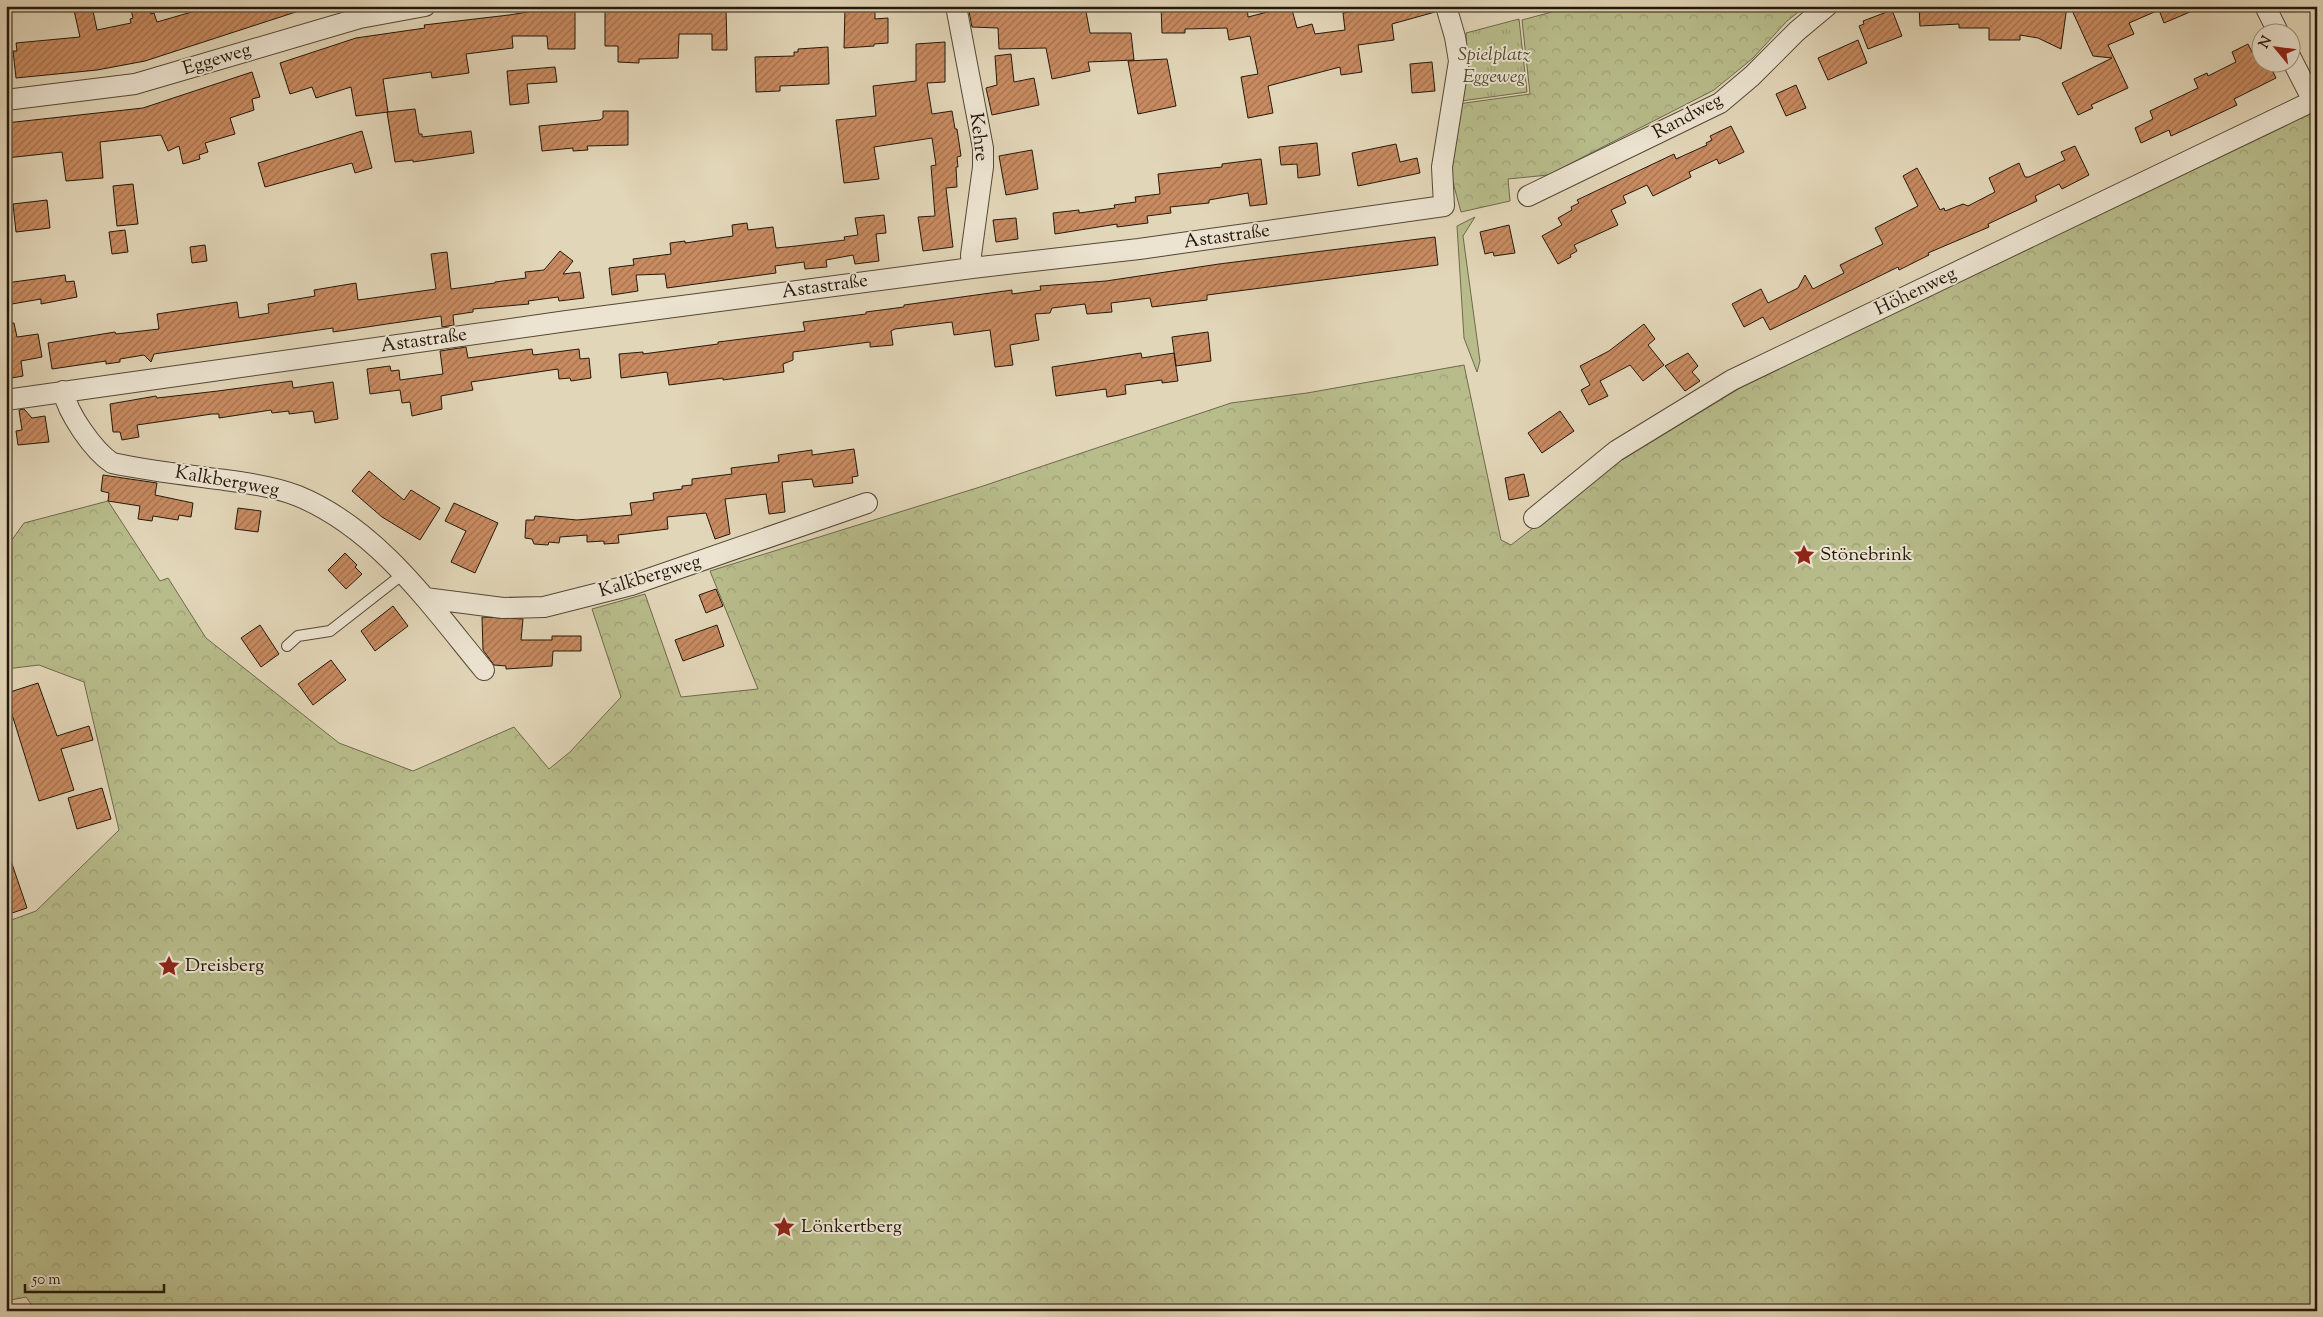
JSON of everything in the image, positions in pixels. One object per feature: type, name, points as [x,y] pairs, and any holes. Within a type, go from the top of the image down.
[{"type":"street","name":"Eggeweg","points":[[6,100],[135,84],[360,18],[425,6]]},
{"type":"street","name":"Kehre","points":[[956,6],[983,148],[983,167],[971,255],[972,268]]},
{"type":"street","name":"Astastraße","points":[[6,400],[972,268],[1139,249],[1444,206],[1442,167],[1459,61],[1456,37],[1446,6]]},
{"type":"street","name":"Randweg","points":[[1528,196],[1720,103],[1752,76],[1797,31],[1827,6]]},
{"type":"street","points":[[2265,6],[2273,22]]},
{"type":"street","points":[[2299,72],[2315,100]]},
{"type":"street","name":"Höhenweg","points":[[1534,518],[1616,452],[1732,380],[2315,100]]},
{"type":"street","name":"Kalkbergweg","points":[[63,391],[66,403],[100,455],[112,463],[252,484],[298,496],[344,521],[378,547],[424,598],[484,670]]},
{"type":"street","name":"Kalkbergweg","points":[[424,598],[504,608],[544,607],[631,585],[867,503]]},
{"type":"lane","points":[[287,646],[298,636],[330,631],[403,574]]},
{"type":"green space","points":[[1574,6],[1806,6],[1787,21],[1753,58],[1714,90],[1548,175],[1508,179],[1510,201],[1461,212],[1451,175],[1458,104],[1530,94],[1522,20]]},
{"type":"green space","name":"Spielplatz Eggeweg","points":[[1519,19],[1527,92],[1461,101],[1467,56],[1466,33]]},
{"type":"green space","points":[[2317,106],[2317,1311],[36,1311],[26,1297],[6,1301],[6,922],[36,911],[119,830],[84,682],[39,665],[6,669],[6,548],[24,523],[108,501],[160,581],[168,578],[206,638],[339,743],[413,771],[514,727],[549,769],[570,752],[621,697],[592,609],[645,594],[681,697],[758,689],[710,571],[980,487],[1231,403],[1307,393],[1464,365],[1501,540],[1511,545],[1620,461],[1740,388]]},
{"type":"green space","points":[[1475,217],[1463,236],[1480,361],[1477,372],[1464,338],[1457,226]]},
{"type":"building","points":[[73,6],[92,6],[97,30],[131,23],[130,19],[133,18],[130,6],[149,6],[151,14],[154,13],[157,22],[195,11],[194,6],[305,6],[305,9],[145,61],[97,70],[16,78],[13,51],[17,51],[16,43],[80,37]]},
{"type":"building","points":[[968,6],[1011,6],[1011,12],[1039,6],[1085,6],[1090,33],[1131,33],[1134,60],[1088,62],[1090,71],[1052,79],[1046,48],[999,49],[998,28],[972,27]]},
{"type":"building","points":[[1161,6],[1247,6],[1248,17],[1291,6],[1297,28],[1312,24],[1315,34],[1345,30],[1343,13],[1365,10],[1364,6],[1434,6],[1435,12],[1392,24],[1394,40],[1358,45],[1362,72],[1341,75],[1340,67],[1268,86],[1273,113],[1248,118],[1241,77],[1258,74],[1250,36],[1229,40],[1227,28],[1185,29],[1185,33],[1162,33]]},
{"type":"building","points":[[1919,6],[1964,6],[1964,10],[1995,11],[1995,9],[2018,8],[2018,6],[2067,6],[2061,49],[2038,38],[2020,35],[2020,40],[1989,40],[1989,28],[1959,28],[1959,24],[1920,26]]},
{"type":"building","points":[[2070,6],[2204,6],[2164,23],[2159,10],[2129,23],[2134,34],[2108,45],[2128,88],[2091,105],[2093,108],[2078,115],[2062,83],[2112,58],[2093,56]]},
{"type":"building","points":[[605,7],[726,8],[727,50],[712,50],[712,34],[679,34],[678,58],[639,59],[639,63],[618,62],[618,46],[605,46]]},
{"type":"building","points":[[875,7],[875,19],[888,18],[888,43],[844,48],[845,8]]},
{"type":"building","points":[[534,8],[575,8],[575,49],[548,49],[547,36],[512,36],[513,48],[466,54],[469,73],[432,78],[431,72],[383,79],[388,112],[356,116],[351,87],[316,98],[312,87],[290,94],[280,63],[356,38],[425,28],[424,25],[534,11]]},
{"type":"building","points":[[1892,10],[1902,36],[1868,49],[1859,26],[1864,24],[1863,21]]},
{"type":"building","points":[[1858,40],[1867,63],[1828,80],[1818,58]]},
{"type":"building","points":[[945,42],[945,82],[927,83],[932,114],[952,111],[955,129],[957,129],[961,156],[957,157],[957,187],[946,188],[953,247],[923,251],[918,217],[935,216],[931,166],[936,165],[932,138],[874,147],[879,179],[844,183],[836,120],[876,116],[873,86],[916,81],[916,44]]},
{"type":"building","points":[[2248,44],[2250,48],[2250,72],[2273,72],[2276,78],[2234,99],[2237,105],[2171,136],[2169,130],[2141,143],[2135,128],[2153,119],[2150,111],[2198,88],[2194,79],[2207,73],[2208,76],[2236,62],[2232,52]]},
{"type":"building","points":[[828,47],[829,84],[780,86],[780,91],[756,92],[755,57],[794,56],[794,52],[798,52],[798,49]]},
{"type":"building","points":[[1011,54],[1014,82],[1034,78],[1039,105],[992,115],[986,88],[997,85],[995,56]]},
{"type":"building","points":[[1167,59],[1176,106],[1138,114],[1128,61]]},
{"type":"building","points":[[1432,62],[1435,91],[1412,93],[1410,64]]},
{"type":"building","points":[[555,67],[557,82],[527,84],[529,103],[510,105],[507,71]]},
{"type":"building","points":[[252,72],[260,97],[252,99],[254,110],[230,118],[235,134],[205,143],[208,152],[199,155],[200,159],[183,164],[179,146],[168,151],[161,135],[100,142],[103,178],[66,181],[62,152],[6,158],[6,123],[143,108]]},
{"type":"building","points":[[1796,85],[1806,108],[1786,116],[1776,94]]},
{"type":"building","points":[[415,109],[419,134],[422,134],[422,137],[471,131],[474,153],[413,162],[413,160],[395,162],[387,112]]},
{"type":"building","points":[[603,111],[628,111],[628,145],[587,146],[588,150],[573,151],[573,148],[542,151],[539,126],[600,120],[603,118]]},
{"type":"building","points":[[1731,126],[1744,152],[1719,164],[1717,159],[1689,172],[1691,177],[1653,196],[1647,185],[1623,196],[1626,203],[1611,210],[1618,225],[1574,245],[1577,251],[1570,255],[1571,257],[1558,264],[1542,236],[1562,225],[1558,218],[1572,210],[1571,207],[1579,203],[1577,200],[1674,154],[1676,159],[1707,145],[1706,143],[1712,140],[1710,136]]},
{"type":"building","points":[[362,131],[372,168],[355,173],[352,163],[265,187],[258,163]]},
{"type":"building","points":[[1317,143],[1320,175],[1298,178],[1297,164],[1281,165],[1279,147]]},
{"type":"building","points":[[1396,144],[1400,162],[1417,158],[1420,173],[1358,186],[1352,153]]},
{"type":"building","points":[[2075,146],[2089,175],[2062,189],[2059,184],[2035,196],[2037,201],[1988,224],[1989,227],[1928,253],[1929,255],[1899,270],[1898,267],[1770,330],[1763,317],[1744,327],[1732,304],[1761,289],[1768,303],[1798,288],[1805,275],[1813,289],[1844,273],[1840,265],[1883,244],[1875,228],[1918,206],[1903,176],[1917,168],[1940,210],[1944,208],[1945,211],[1963,204],[1968,206],[1995,192],[1989,178],[2019,163],[2025,177],[2029,177],[2065,160],[2061,152]]},
{"type":"building","points":[[1032,150],[1038,189],[1006,195],[999,156]]},
{"type":"building","points":[[1261,159],[1267,204],[1250,206],[1248,193],[1209,200],[1209,203],[1170,207],[1171,213],[1147,216],[1148,223],[1117,227],[1117,224],[1055,234],[1053,213],[1079,210],[1079,213],[1115,208],[1114,205],[1136,202],[1135,197],[1160,194],[1158,174],[1222,167],[1222,164]]},
{"type":"building","points":[[133,184],[138,224],[117,226],[113,186]]},
{"type":"building","points":[[47,200],[50,228],[16,232],[13,204]]},
{"type":"building","points":[[884,215],[886,233],[876,234],[879,261],[855,264],[853,255],[826,260],[827,267],[805,269],[804,262],[775,266],[776,273],[667,288],[665,274],[636,275],[638,291],[612,295],[609,268],[634,265],[633,259],[671,254],[670,243],[685,241],[685,243],[733,236],[732,225],[747,223],[748,230],[773,227],[776,248],[845,240],[844,237],[858,235],[855,218]]},
{"type":"building","points":[[1016,218],[1018,239],[996,242],[993,220]]},
{"type":"building","points":[[1509,225],[1515,253],[1494,256],[1493,252],[1485,254],[1480,232]]},
{"type":"building","points":[[125,230],[128,252],[112,254],[109,232]]},
{"type":"building","points":[[1435,237],[1438,265],[1207,295],[1207,300],[1152,307],[1150,298],[1111,303],[1112,312],[1087,314],[1085,304],[1052,308],[1050,313],[1035,314],[1039,340],[1010,345],[1013,365],[995,367],[990,330],[954,335],[952,322],[895,329],[891,331],[893,345],[870,347],[870,342],[793,352],[793,360],[783,364],[784,372],[669,385],[667,372],[621,378],[619,354],[643,352],[643,354],[805,331],[803,322],[866,314],[866,312],[904,307],[904,305],[1012,290],[1012,294],[1041,290],[1040,286],[1106,281],[1219,264]]},
{"type":"building","points":[[205,245],[207,261],[192,263],[190,247]]},
{"type":"building","points":[[560,251],[573,261],[563,274],[580,272],[584,298],[559,301],[558,297],[528,301],[529,304],[473,309],[473,312],[453,315],[454,325],[442,327],[441,316],[333,332],[333,328],[154,354],[151,362],[144,355],[120,359],[120,362],[106,364],[106,361],[52,369],[48,343],[115,332],[116,334],[159,329],[157,314],[237,302],[239,318],[269,313],[268,304],[315,296],[314,290],[356,283],[358,300],[436,289],[431,254],[447,252],[451,289],[495,283],[526,278],[525,272],[544,270]]},
{"type":"building","points":[[65,275],[66,282],[74,281],[77,297],[41,304],[41,299],[6,305],[6,283]]},
{"type":"building","points":[[6,323],[14,323],[17,337],[38,334],[42,357],[21,361],[23,376],[6,379]]},
{"type":"building","points":[[1644,324],[1655,339],[1648,345],[1664,365],[1643,381],[1630,365],[1600,381],[1608,396],[1589,405],[1581,390],[1590,385],[1580,366],[1609,351]]},
{"type":"building","points":[[1208,332],[1211,361],[1176,366],[1172,337]]},
{"type":"building","points":[[466,347],[468,358],[532,349],[533,355],[579,349],[580,359],[589,358],[591,378],[571,381],[570,378],[559,379],[558,369],[471,382],[473,390],[441,396],[442,409],[412,416],[410,402],[402,403],[400,390],[370,394],[367,369],[390,366],[391,371],[399,370],[400,380],[443,374],[440,351]]},
{"type":"building","points":[[1141,353],[1142,358],[1174,353],[1178,381],[1162,383],[1162,380],[1125,385],[1126,394],[1107,397],[1106,389],[1056,396],[1052,367]]},
{"type":"building","points":[[1688,353],[1698,366],[1692,372],[1700,381],[1685,391],[1665,366]]},
{"type":"building","points":[[292,381],[293,388],[333,382],[338,419],[315,423],[313,411],[289,414],[289,411],[272,413],[271,410],[219,418],[219,414],[212,414],[137,425],[139,437],[122,440],[120,432],[113,432],[110,404],[156,396],[157,398]]},
{"type":"building","points":[[24,409],[32,418],[45,416],[49,442],[18,445],[16,431],[22,430],[19,410]]},
{"type":"building","points":[[1560,411],[1574,431],[1542,453],[1528,433]]},
{"type":"building","points":[[854,449],[858,476],[852,477],[853,483],[814,487],[812,479],[782,482],[785,512],[769,514],[766,494],[725,499],[730,534],[715,539],[706,513],[667,517],[668,529],[618,535],[619,543],[604,544],[604,541],[587,542],[587,535],[560,537],[559,543],[549,542],[548,545],[534,544],[532,539],[525,538],[526,520],[534,520],[535,516],[577,520],[632,515],[630,503],[654,500],[653,493],[682,489],[682,486],[692,485],[692,479],[732,474],[731,468],[779,462],[778,455],[812,450],[812,455]]},
{"type":"building","points":[[369,471],[404,500],[411,490],[440,508],[420,540],[382,517],[352,491]]},
{"type":"building","points":[[1524,474],[1529,496],[1509,500],[1505,478]]},
{"type":"building","points":[[103,475],[157,483],[155,495],[193,503],[191,517],[179,515],[178,520],[153,516],[152,521],[138,519],[140,506],[108,501],[109,493],[101,491]]},
{"type":"building","points":[[454,503],[498,523],[475,573],[451,562],[466,531],[445,521]]},
{"type":"building","points":[[238,508],[261,511],[258,532],[235,529]]},
{"type":"building","points":[[345,553],[357,565],[355,567],[362,574],[346,589],[328,570]]},
{"type":"building","points":[[716,589],[723,606],[706,613],[699,595]]},
{"type":"building","points":[[393,606],[408,626],[375,651],[361,631]]},
{"type":"building","points":[[482,617],[523,619],[521,640],[552,640],[552,636],[581,636],[581,651],[553,651],[552,666],[506,669],[506,666],[494,665],[483,650]]},
{"type":"building","points":[[260,625],[279,654],[261,667],[241,638]]},
{"type":"building","points":[[717,625],[724,646],[683,661],[675,640]]},
{"type":"building","points":[[331,660],[346,680],[313,705],[298,684]]},
{"type":"building","points":[[38,683],[57,736],[89,726],[93,740],[61,749],[74,790],[39,801],[7,693]]},
{"type":"building","points":[[102,788],[111,819],[77,829],[68,798]]},
{"type":"building","points":[[6,855],[9,855],[27,908],[6,915]]},
{"type":"place","name":"Stönebrink","points":[[1804,555]]},
{"type":"place","name":"Dreisberg","points":[[169,966]]},
{"type":"place","name":"Lönkertberg","points":[[784,1227]]}]
